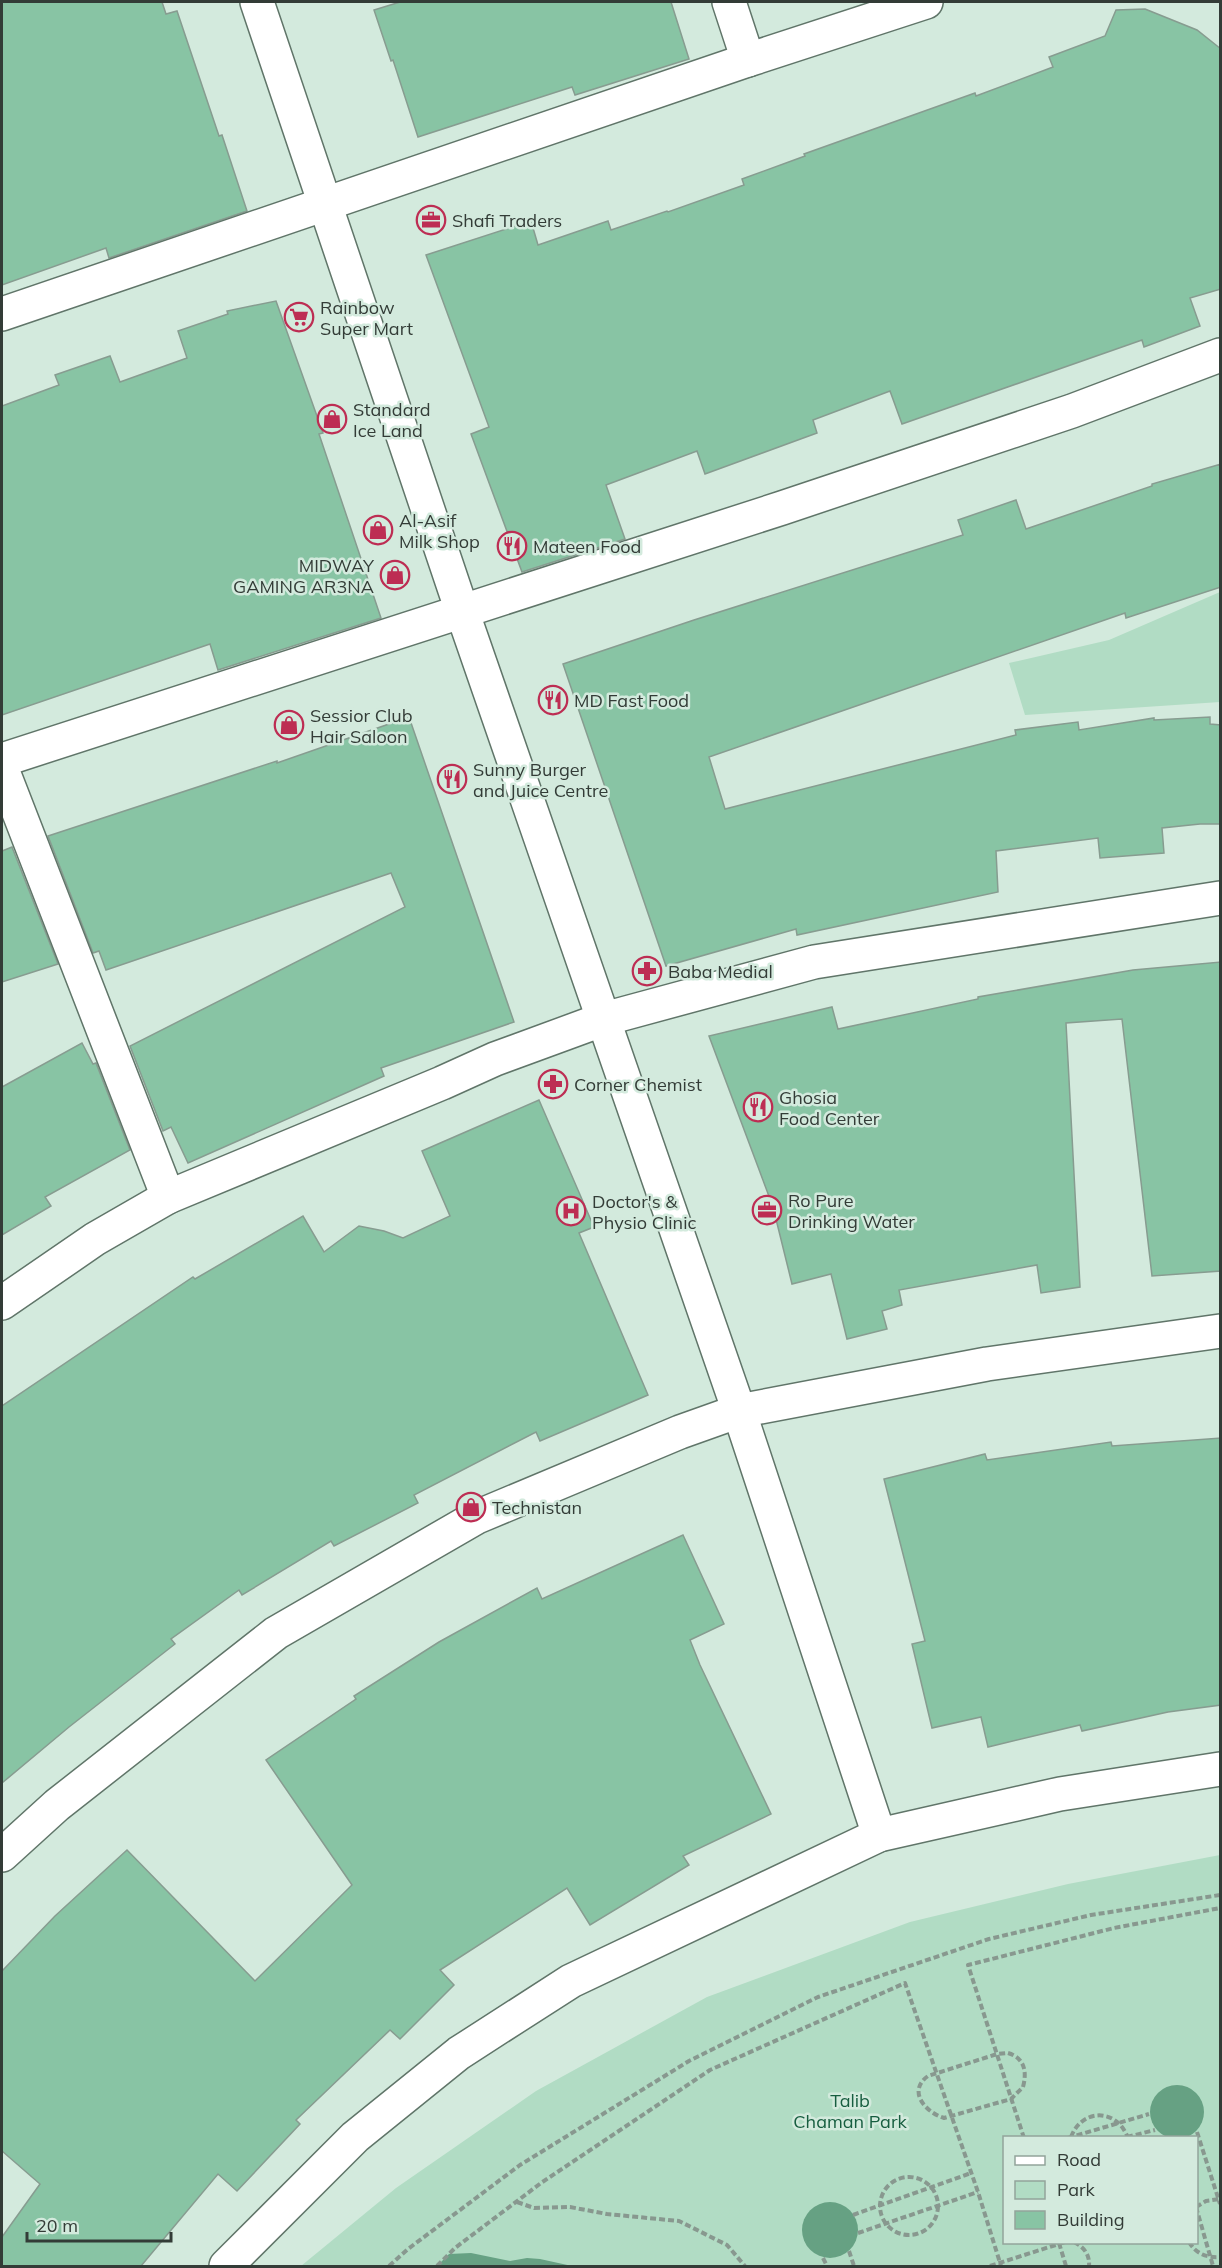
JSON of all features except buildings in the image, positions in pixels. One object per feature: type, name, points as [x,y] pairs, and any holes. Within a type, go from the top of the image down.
[{"type":"street","points":[[257,2],[462,611],[739,1411],[879,1835]]},
{"type":"street","points":[[729,2],[748,60]]},
{"type":"street","points":[[2,314],[324,203],[926,2]]},
{"type":"street","points":[[2,760],[782,508],[1061,414],[1221,356]]},
{"type":"street","points":[[2,769],[168,1197]]},
{"type":"street","points":[[2,1303],[95,1239],[168,1197],[495,1059],[604,1019],[814,962],[1221,898]]},
{"type":"street","points":[[2,1855],[57,1805],[276,1633],[477,1517],[680,1432],[739,1411],[987,1364],[1221,1331]]},
{"type":"street","points":[[226,2266],[355,2137],[468,2047],[571,1981],[879,1835],[1059,1794],[1221,1769]]},
{"type":"path","points":[[390,2266],[408,2249],[520,2165],[689,2061],[818,1996],[989,1940],[1091,1915],[1221,1895]]},
{"type":"path","points":[[1023,2136],[968,1965],[1114,1928],[1221,1908]]},
{"type":"path","points":[[437,2266],[455,2248],[517,2201],[710,2070],[815,2021],[905,1983],[978,2192],[1000,2265]]},
{"type":"path","points":[[997,2054],[1014,2055],[1023,2063],[1025,2070],[1023,2087],[1011,2099],[944,2118],[925,2108],[919,2090],[922,2080],[928,2076],[997,2054]]},
{"type":"path","points":[[1073,2136],[1149,2114]]},
{"type":"path","points":[[1071,2136],[1076,2128],[1091,2116],[1100,2115],[1118,2122],[1126,2136]]},
{"type":"path","points":[[1131,2136],[1155,2130]]},
{"type":"path","points":[[1197,2132],[1220,2201],[1206,2200],[1198,2206]]},
{"type":"path","points":[[853,2215],[971,2173]]},
{"type":"path","points":[[900,2179],[919,2179],[932,2187],[938,2199],[936,2218],[922,2232],[913,2235],[904,2235],[894,2231],[885,2223],[881,2205],[885,2190],[900,2179]]},
{"type":"path","points":[[858,2233],[978,2192]]},
{"type":"path","points":[[517,2201],[534,2208],[570,2207],[607,2214],[679,2221],[727,2245],[745,2266]]},
{"type":"path","points":[[1198,2211],[1213,2266]]},
{"type":"path","points":[[990,2266],[1000,2265],[1055,2244]]},
{"type":"path","points":[[1058,2244],[1066,2266]]},
{"type":"path","points":[[1076,2244],[1086,2253],[1089,2266]]},
{"type":"path","points":[[1192,2244],[1200,2254],[1221,2257]]},
{"type":"path","points":[[849,2251],[854,2266]]},
{"type":"path","points":[[823,2258],[827,2266]]},
{"type":"green space","points":[[1220,592],[1220,702],[1025,715],[1009,663],[1109,640]]},
{"type":"green space","name":"Talib Chaman Park","points":[[1220,1855],[1220,2266],[301,2266],[396,2188],[536,2091],[707,1997],[910,1922],[1068,1884]]},
{"type":"shaded area","points":[[1172,2085],[1182,2085],[1192,2089],[1200,2097],[1204,2107],[1204,2117],[1200,2127],[1190,2136],[1162,2135],[1154,2127],[1150,2117],[1150,2107],[1154,2097],[1162,2089]]},
{"type":"shaded area","points":[[830,2202],[841,2204],[850,2210],[856,2219],[858,2230],[856,2241],[850,2250],[841,2256],[830,2258],[819,2256],[810,2250],[804,2241],[802,2230],[804,2219],[810,2210],[819,2204]]},
{"type":"shaded area","points":[[471,2253],[510,2261],[527,2258],[540,2259],[572,2266],[437,2266],[449,2254]]},
{"type":"place","name":"Shafi Traders","points":[[431,220]]},
{"type":"place","name":"Rainbow Super Mart","points":[[299,317]]},
{"type":"place","name":"Standard Ice Land","points":[[332,419]]},
{"type":"place","name":"Al-Asif Milk Shop","points":[[378,530]]},
{"type":"place","name":"Mateen Food","points":[[512,546]]},
{"type":"place","name":"MIDWAY GAMING AR3NA","points":[[395,575]]},
{"type":"place","name":"MD Fast Food","points":[[553,700]]},
{"type":"place","name":"Sessior Club Hair Saloon","points":[[289,725]]},
{"type":"place","name":"Sunny Burger and Juice Centre","points":[[452,779]]},
{"type":"place","name":"Baba Medial","points":[[647,971]]},
{"type":"place","name":"Corner Chemist","points":[[553,1084]]},
{"type":"place","name":"Ghosia Food Center","points":[[758,1107]]},
{"type":"place","name":"Ro Pure Drinking Water","points":[[767,1210]]},
{"type":"place","name":"Doctor's & Physio Clinic","points":[[571,1211]]},
{"type":"place","name":"Technistan","points":[[471,1507]]}]
